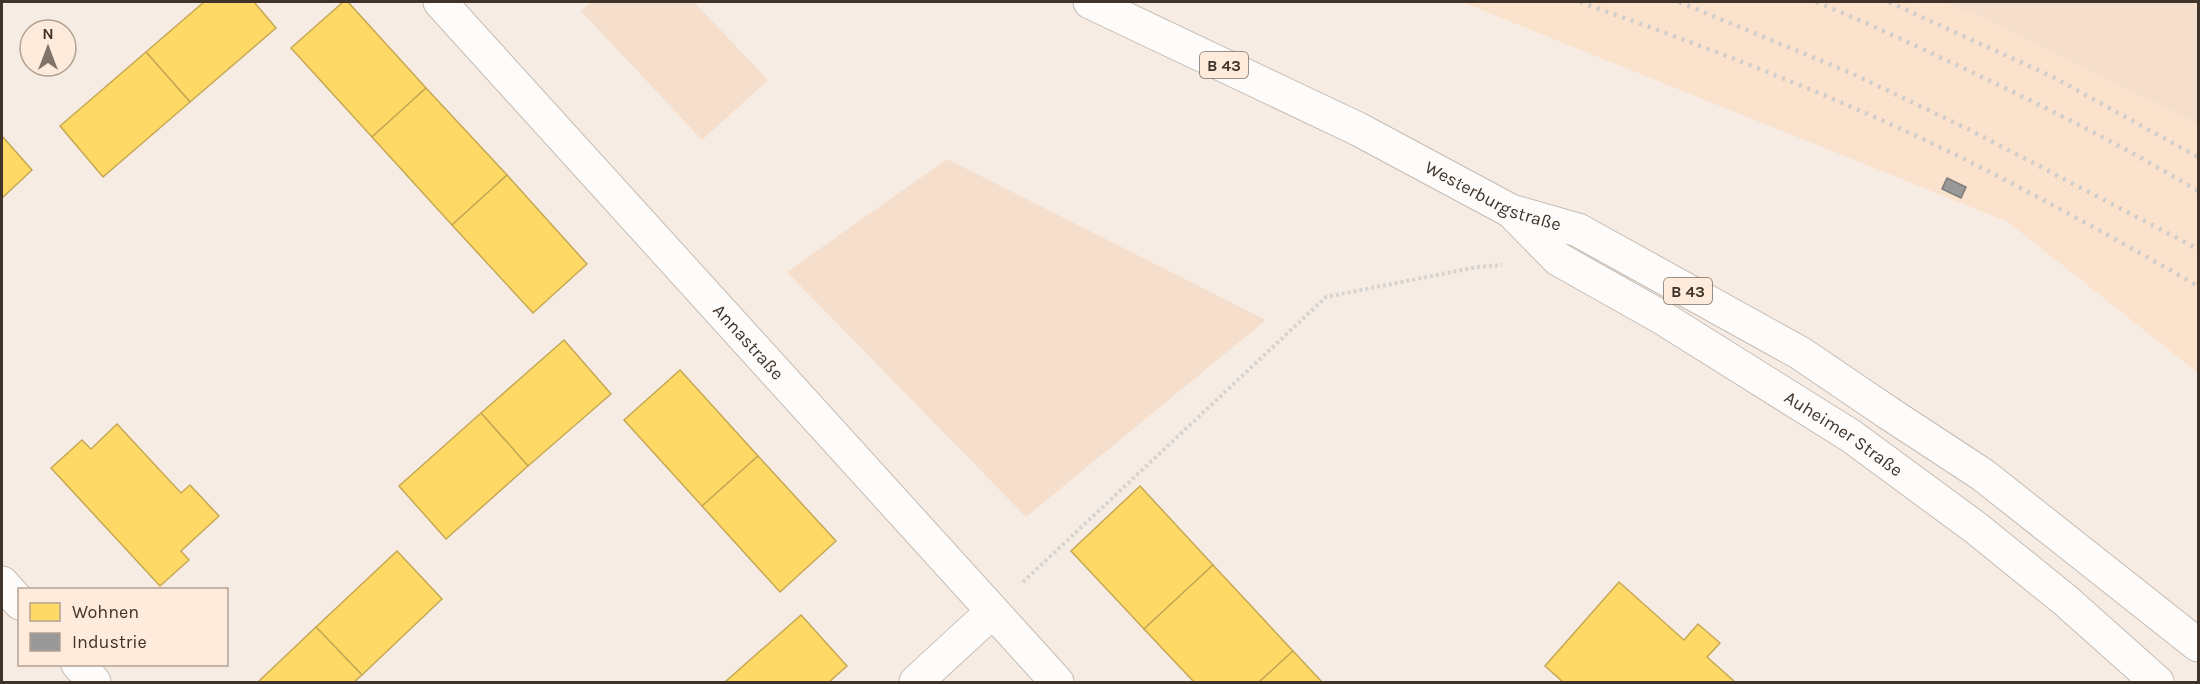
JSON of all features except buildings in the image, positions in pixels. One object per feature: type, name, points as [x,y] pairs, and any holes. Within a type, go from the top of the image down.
[{"type":"main road","name":"Annastraße","points":[[440,2],[1057,682]]},
{"type":"main road","name":"Westerburgstraße","points":[[1090,2],[1358,129],[1511,211],[1578,230],[1800,353],[1983,475],[2199,645]]},
{"type":"main road","name":"Auheimer Straße","points":[[1511,211],[1558,259],[1660,317],[1851,436],[1985,535],[2065,600],[2157,682]]},
{"type":"main road","points":[[2,584],[18,601]]},
{"type":"main road","points":[[916,682],[992,612]]},
{"type":"main road","points":[[80,666],[94,682]]},
{"type":"path","points":[[992,612],[1326,297],[1477,267]]},
{"type":"shaded area","points":[[591,2],[694,2],[768,80],[702,140],[581,11]]},
{"type":"shaded area","points":[[1462,2],[1944,2],[1983,18],[2198,124],[2198,373],[2008,222]]},
{"type":"shaded area","points":[[1944,2],[2198,2],[2198,124],[1983,18]]},
{"type":"shaded area","points":[[947,159],[1266,320],[1026,517],[787,272]]},
{"type":"railway","points":[[1580,2],[1773,74],[1869,114],[2052,204],[2198,286]]},
{"type":"railway","points":[[1679,2],[1851,73],[1970,130],[2198,249]]},
{"type":"railway","points":[[1816,2],[2023,97],[2111,142],[2198,191]]},
{"type":"railway","points":[[1889,2],[2053,77],[2198,157]]}]
